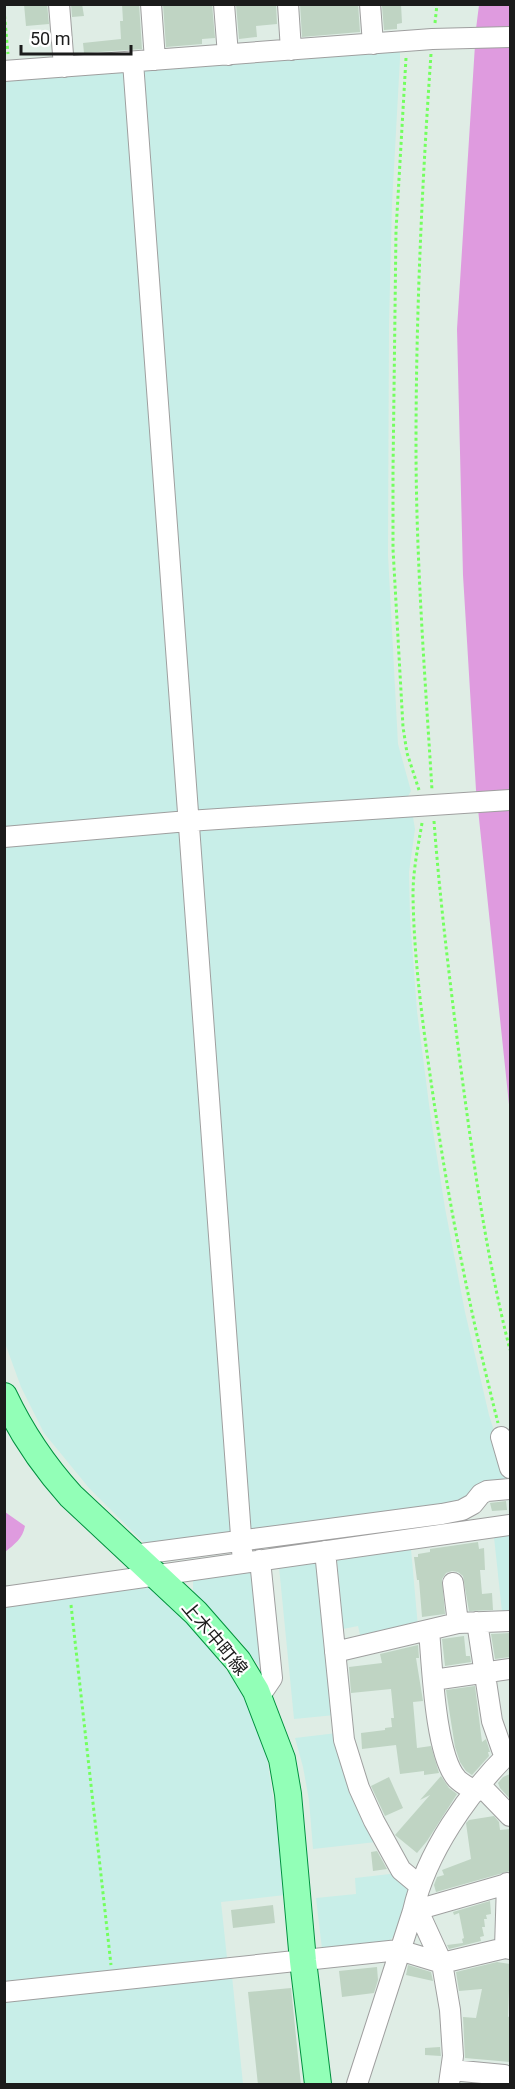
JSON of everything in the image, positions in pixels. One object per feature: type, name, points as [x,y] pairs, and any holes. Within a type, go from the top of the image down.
[{"type":"main road","name":"上木中町線","points":[[4,1396],[26,1438],[54,1477],[71,1496],[196,1613],[238,1661],[259,1697],[282,1760],[288,1794],[303,1961],[318,2085]]},
{"type":"street","points":[[59,4],[64,67]]},
{"type":"street","points":[[151,4],[155,60]]},
{"type":"street","points":[[224,4],[228,55]]},
{"type":"street","points":[[288,4],[291,50]]},
{"type":"street","points":[[370,4],[373,44]]},
{"type":"street","points":[[7,71],[406,41],[510,37]]},
{"type":"street","points":[[133,62],[241,1539],[252,1562],[272,1678],[259,1697]]},
{"type":"street","points":[[4,837],[189,821],[510,800]]},
{"type":"street","points":[[501,1437],[510,1468]]},
{"type":"street","points":[[133,1555],[442,1514],[462,1510],[473,1504],[481,1494],[487,1491],[510,1489]]},
{"type":"street","points":[[4,1597],[510,1525]]},
{"type":"street","points":[[325,1551],[344,1740],[359,1788],[374,1821],[401,1870],[419,1885]]},
{"type":"street","points":[[453,1583],[458,1623]]},
{"type":"street","points":[[335,1652],[458,1623],[510,1621]]},
{"type":"street","points":[[357,2085],[413,1911],[419,1885],[447,1832],[478,1789],[508,1755],[492,1721],[477,1622]]},
{"type":"street","points":[[429,1630],[439,1727],[451,1770],[457,1779],[478,1789],[510,1816]]},
{"type":"street","points":[[433,1680],[510,1670]]},
{"type":"street","points":[[4,1992],[399,1950],[442,1963],[508,1949],[509,1883],[413,1911]]},
{"type":"street","points":[[413,1911],[420,1915],[442,1963],[450,2010],[453,2056],[450,2077],[506,2076]]},
{"type":"path","points":[[438,4],[439,39],[422,186],[416,447],[428,806],[471,1143],[491,1264],[510,1350]]},
{"type":"path","points":[[4,10],[7,71]]},
{"type":"path","points":[[406,41],[396,231],[393,549],[403,727],[407,753],[428,806],[414,869],[413,895],[426,1044],[455,1230],[474,1327],[501,1437]]},
{"type":"path","points":[[69,1588],[114,1981]]},
{"type":"shaded area","points":[[479,5],[510,5],[510,1114],[476,790],[463,575],[457,329]]},
{"type":"shaded area","points":[[396,49],[400,51],[400,59],[392,204],[389,325],[388,555],[398,744],[411,791],[407,798],[201,814],[195,810],[141,72],[144,67]]},
{"type":"shaded area","points":[[125,68],[180,808],[177,815],[5,829],[5,78]]},
{"type":"shaded area","points":[[413,817],[415,829],[409,872],[417,1011],[445,1208],[465,1312],[489,1415],[508,1481],[461,1502],[246,1531],[198,833]]},
{"type":"shaded area","points":[[174,831],[179,833],[232,1528],[231,1535],[148,1547],[89,1488],[44,1433],[21,1387],[5,1343],[4,846]]},
{"type":"shaded area","points":[[5,1512],[25,1526],[20,1538],[5,1552]]},
{"type":"shaded area","points":[[510,1534],[510,1613],[502,1612],[494,1537]]},
{"type":"shaded area","points":[[411,1549],[418,1627],[361,1639],[358,1626],[343,1629],[337,1560]]},
{"type":"shaded area","points":[[320,1563],[335,1715],[294,1719],[279,1567]]},
{"type":"shaded area","points":[[253,1571],[265,1668],[261,1669],[242,1643],[193,1591],[193,1575]]},
{"type":"shaded area","points":[[148,1585],[200,1636],[234,1680],[250,1708],[267,1758],[285,1895],[221,1902],[227,1958],[5,1981],[5,1608],[83,1593]]},
{"type":"shaded area","points":[[337,1733],[376,1842],[313,1849],[309,1800],[295,1738]]},
{"type":"shaded area","points":[[399,1873],[409,1884],[398,1931],[387,1944],[322,1949],[316,1898],[356,1894],[355,1878]]},
{"type":"shaded area","points":[[232,1976],[243,2084],[5,2084],[4,2002]]},
{"type":"building","points":[[24,4],[47,4],[49,24],[26,26]]},
{"type":"building","points":[[71,4],[82,4],[84,16],[72,17]]},
{"type":"building","points":[[122,4],[139,4],[142,49],[84,53],[83,43],[121,39]]},
{"type":"building","points":[[163,4],[212,4],[215,38],[202,39],[202,44],[166,47]]},
{"type":"building","points":[[236,4],[276,4],[277,24],[256,26],[257,37],[239,39]]},
{"type":"building","points":[[300,4],[358,4],[360,32],[302,37]]},
{"type":"building","points":[[401,4],[402,23],[397,24],[397,29],[384,30],[382,6]]},
{"type":"building","points":[[506,1501],[507,1510],[492,1511],[490,1503]]},
{"type":"building","points":[[478,1542],[479,1549],[484,1548],[485,1570],[480,1570],[482,1594],[492,1593],[493,1610],[469,1611],[463,1576],[452,1571],[446,1573],[442,1579],[445,1614],[422,1617],[419,1580],[417,1580],[414,1557],[430,1552],[430,1549]]},
{"type":"building","points":[[510,1633],[510,1657],[495,1659],[491,1634]]},
{"type":"building","points":[[464,1636],[466,1656],[470,1656],[471,1662],[445,1666],[442,1639]]},
{"type":"building","points":[[418,1645],[419,1658],[416,1658],[423,1701],[413,1702],[417,1748],[431,1746],[439,1773],[424,1775],[424,1771],[400,1774],[396,1745],[362,1749],[361,1733],[392,1727],[391,1718],[394,1718],[391,1689],[351,1693],[349,1667],[382,1663],[380,1654]]},
{"type":"building","points":[[475,1686],[482,1742],[486,1739],[490,1752],[472,1775],[460,1762],[455,1747],[446,1690]]},
{"type":"building","points":[[510,1774],[510,1799],[498,1783]]},
{"type":"building","points":[[441,1776],[449,1788],[457,1794],[417,1853],[395,1835],[430,1795],[420,1800]]},
{"type":"building","points":[[389,1777],[403,1808],[385,1816],[371,1786]]},
{"type":"building","points":[[494,1816],[499,1822],[500,1830],[510,1829],[510,1871],[436,1892],[434,1885],[437,1877],[444,1875],[442,1870],[471,1859],[466,1823],[469,1820]]},
{"type":"building","points":[[377,1851],[387,1869],[373,1871],[371,1852]]},
{"type":"building","points":[[490,1901],[491,1914],[486,1915],[487,1919],[484,1919],[485,1927],[482,1927],[484,1936],[480,1937],[481,1941],[449,1949],[447,1945],[463,1943],[464,1938],[459,1913],[454,1915],[453,1912]]},
{"type":"building","points":[[273,1905],[275,1923],[233,1928],[231,1910]]},
{"type":"building","points":[[497,1962],[510,1964],[508,2017],[510,2016],[510,2062],[465,2058],[463,2017],[476,2018],[482,1989],[459,1991],[456,1972]]},
{"type":"building","points":[[408,1965],[431,1972],[433,1981],[406,1975]]},
{"type":"building","points":[[377,1967],[378,1980],[374,1993],[342,1997],[339,1971]]},
{"type":"building","points":[[291,1988],[301,2085],[258,2085],[248,1992]]},
{"type":"building","points":[[440,2047],[441,2056],[425,2055],[425,2048]]}]
